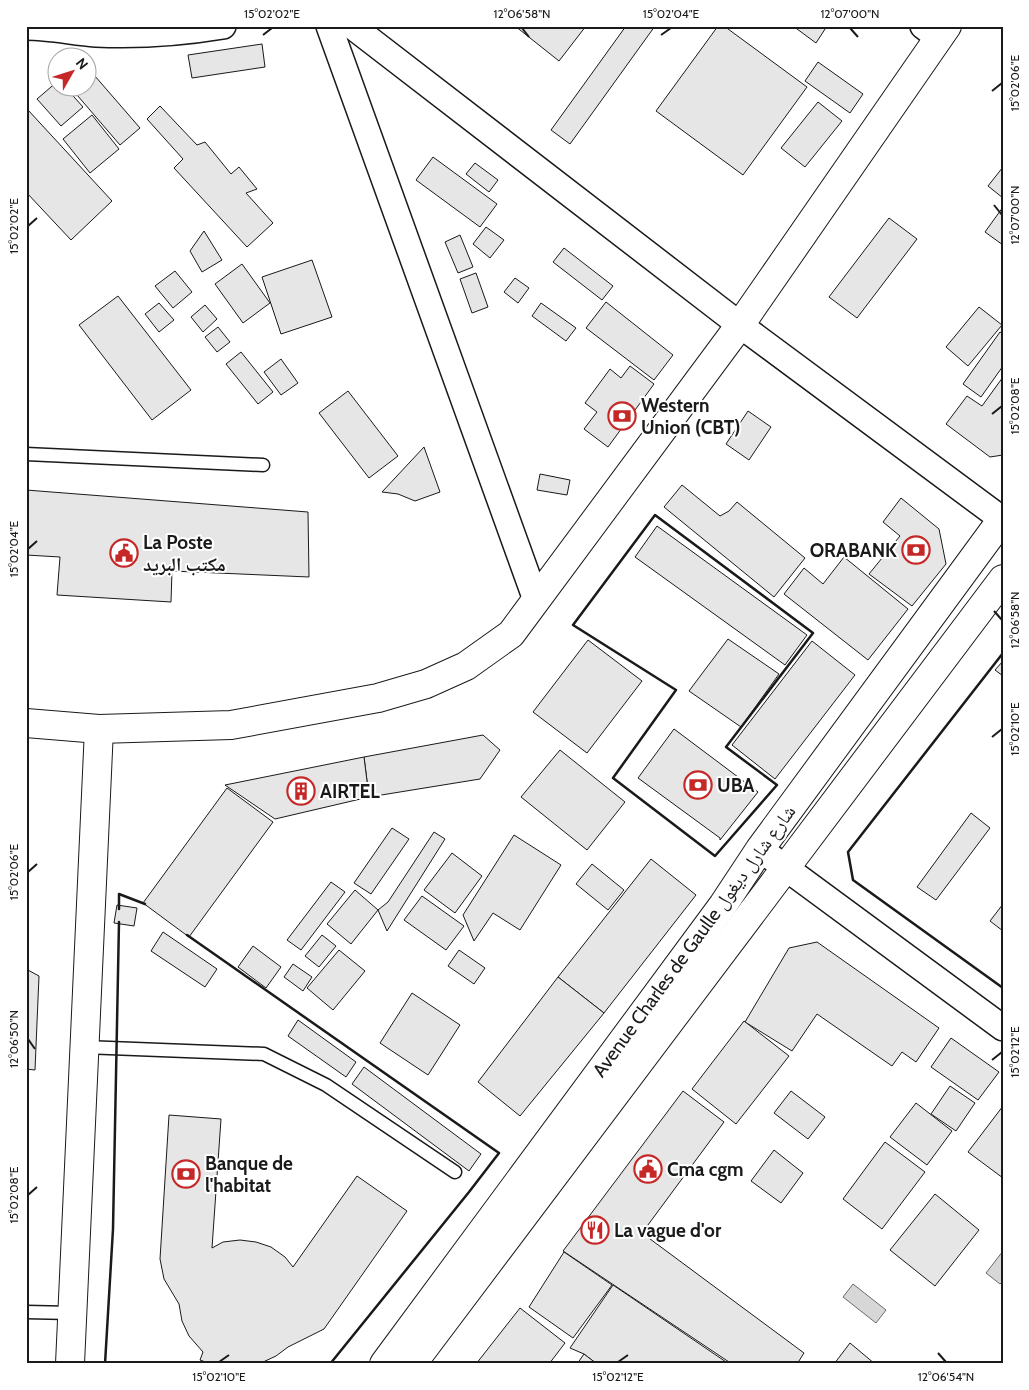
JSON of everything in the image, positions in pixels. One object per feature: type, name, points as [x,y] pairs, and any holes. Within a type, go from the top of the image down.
[{"type":"main road","points":[[26,723],[99,729],[231,725],[378,698],[426,684],[466,666],[511,634],[740,325],[936,30]]},
{"type":"main road","name":"Avenue Charles de Gaulle شارع شارل ديغول","points":[[384,1364],[723,905],[760,849],[1002,519]]},
{"type":"main road","name":"Avenue Charles de Gaulle شارع شارل ديغول","points":[[412,1364],[1003,579]]},
{"type":"main road","points":[[70,1364],[99,729]]},
{"type":"street","points":[[26,27],[83,33],[138,34],[200,30],[223,26]]},
{"type":"street","points":[[328,26],[536,600]]},
{"type":"street","points":[[352,26],[740,325],[1002,519]]},
{"type":"street","points":[[760,849],[1003,1028]]},
{"type":"lane","points":[[26,454],[263,465]]},
{"type":"lane","points":[[84,1047],[264,1054],[326,1085],[455,1172]]},
{"type":"lane","points":[[26,1312],[72,1313]]},
{"type":"shaded area","points":[[1003,1251],[1003,1281],[1000,1284],[986,1273]]},
{"type":"shaded area","points":[[853,1284],[886,1310],[876,1323],[843,1297]]},
{"type":"building","points":[[515,26],[586,26],[559,61]]},
{"type":"building","points":[[626,26],[655,26],[570,144],[551,130]]},
{"type":"building","points":[[718,26],[724,26],[807,87],[743,175],[656,111]]},
{"type":"building","points":[[793,26],[827,26],[816,43]]},
{"type":"building","points":[[262,44],[265,67],[192,78],[188,55]]},
{"type":"building","points":[[818,62],[863,94],[850,113],[805,81]]},
{"type":"building","points":[[98,80],[140,128],[120,145],[80,98],[98,98]]},
{"type":"building","points":[[48,90],[48,98],[75,98],[83,107],[61,126],[37,99]]},
{"type":"building","points":[[818,102],[842,121],[805,167],[781,148]]},
{"type":"building","points":[[160,106],[197,145],[205,142],[231,174],[239,167],[257,189],[246,193],[273,223],[247,247],[174,168],[183,159],[147,119]]},
{"type":"building","points":[[28,110],[112,201],[71,240],[26,192],[26,112]]},
{"type":"building","points":[[92,115],[119,149],[90,173],[63,139]]},
{"type":"building","points":[[433,157],[497,204],[480,227],[416,180]]},
{"type":"building","points":[[475,163],[498,180],[489,192],[466,174]]},
{"type":"building","points":[[1003,167],[1003,198],[988,186]]},
{"type":"building","points":[[1003,207],[1003,245],[985,232]]},
{"type":"building","points":[[889,218],[917,239],[857,318],[829,297]]},
{"type":"building","points":[[486,227],[504,240],[490,258],[473,244]]},
{"type":"building","points":[[204,231],[222,260],[202,272],[190,251]]},
{"type":"building","points":[[460,235],[473,267],[458,273],[445,242]]},
{"type":"building","points":[[564,248],[613,286],[602,300],[553,262]]},
{"type":"building","points":[[312,260],[332,317],[281,334],[262,277]]},
{"type":"building","points":[[242,264],[270,303],[243,323],[215,284]]},
{"type":"building","points":[[175,271],[192,292],[173,308],[155,286]]},
{"type":"building","points":[[476,273],[488,307],[472,313],[460,279]]},
{"type":"building","points":[[515,278],[529,288],[518,303],[504,292]]},
{"type":"building","points":[[118,296],[191,390],[152,420],[79,325]]},
{"type":"building","points":[[606,302],[673,355],[654,380],[586,328]]},
{"type":"building","points":[[159,303],[174,320],[159,332],[145,314]]},
{"type":"building","points":[[541,303],[576,328],[566,341],[532,316]]},
{"type":"building","points":[[205,305],[217,319],[203,332],[191,317]]},
{"type":"building","points":[[979,307],[1002,325],[968,366],[946,347]]},
{"type":"building","points":[[218,327],[230,342],[217,352],[205,337]]},
{"type":"building","points":[[1000,332],[1003,334],[1003,366],[981,397],[963,384]]},
{"type":"building","points":[[241,352],[273,392],[258,404],[226,364]]},
{"type":"building","points":[[281,359],[298,383],[281,395],[264,372]]},
{"type":"building","points":[[630,366],[654,384],[608,447],[584,429],[597,412],[585,403],[610,369],[621,378]]},
{"type":"building","points":[[1003,377],[1003,455],[990,457],[946,424],[967,396],[982,406]]},
{"type":"building","points":[[348,391],[398,456],[369,478],[319,413]]},
{"type":"building","points":[[748,411],[771,427],[749,460],[726,444]]},
{"type":"building","points":[[424,447],[440,492],[415,501],[398,494],[382,492]]},
{"type":"building","points":[[540,474],[570,480],[567,495],[537,490]]},
{"type":"building","points":[[682,485],[720,516],[729,511],[737,502],[805,558],[774,597],[664,507]]},
{"type":"building","points":[[26,490],[308,512],[309,577],[172,571],[171,602],[57,595],[60,557],[26,555]]},
{"type":"building","name":"ORABANK","points":[[901,498],[939,529],[946,564],[912,606],[869,574],[900,536],[883,522]]},
{"type":"building","points":[[657,526],[807,635],[785,665],[635,557]]},
{"type":"building","points":[[844,557],[908,609],[868,660],[784,594],[804,568],[823,584]]},
{"type":"building","points":[[728,639],[779,674],[741,727],[689,691]]},
{"type":"building","points":[[588,640],[642,681],[587,753],[533,712]]},
{"type":"building","points":[[812,641],[855,675],[775,779],[732,745]]},
{"type":"building","points":[[1003,661],[1003,676],[995,670]]},
{"type":"building","name":"UBA","points":[[674,729],[758,792],[720,840],[720,838],[638,778]]},
{"type":"building","points":[[483,735],[500,750],[480,779],[369,797],[364,757]]},
{"type":"building","points":[[560,750],[625,802],[587,850],[521,797]]},
{"type":"building","name":"AIRTEL","points":[[364,757],[369,797],[275,819],[225,785]]},
{"type":"building","points":[[227,788],[273,822],[189,937],[143,903]]},
{"type":"building","points":[[971,813],[990,828],[936,900],[917,887]]},
{"type":"building","points":[[392,828],[409,839],[371,894],[354,883]]},
{"type":"building","points":[[434,832],[445,839],[387,931],[378,910],[388,902]]},
{"type":"building","points":[[514,835],[561,865],[520,930],[493,913],[474,941],[463,915]]},
{"type":"building","points":[[452,853],[482,876],[455,913],[424,890]]},
{"type":"building","points":[[651,859],[696,895],[604,1013],[558,977]]},
{"type":"building","points":[[592,864],[624,890],[608,910],[576,884]]},
{"type":"building","points":[[331,882],[345,892],[301,950],[287,940]]},
{"type":"building","points":[[355,890],[378,910],[351,944],[327,924]]},
{"type":"building","points":[[422,896],[464,926],[446,950],[404,920]]},
{"type":"building","points":[[1003,904],[1003,931],[990,921]]},
{"type":"building","points":[[117,905],[137,908],[134,926],[114,923]]},
{"type":"building","points":[[163,932],[217,969],[205,987],[151,951]]},
{"type":"building","points":[[322,935],[336,946],[319,967],[305,956]]},
{"type":"building","points":[[817,942],[939,1028],[916,1062],[902,1052],[892,1066],[817,1014],[792,1051],[745,1022],[789,948]]},
{"type":"building","points":[[253,946],[281,967],[266,988],[238,967]]},
{"type":"building","points":[[339,950],[365,971],[333,1010],[307,988]]},
{"type":"building","points":[[459,950],[485,968],[474,984],[448,966]]},
{"type":"building","points":[[293,964],[312,977],[303,991],[284,977]]},
{"type":"building","points":[[26,969],[39,976],[35,1070],[26,1069]]},
{"type":"building","points":[[558,977],[604,1013],[520,1116],[478,1082]]},
{"type":"building","points":[[412,993],[460,1025],[428,1075],[380,1043]]},
{"type":"building","points":[[298,1020],[356,1062],[346,1077],[288,1036]]},
{"type":"building","points":[[744,1021],[789,1056],[736,1124],[692,1089]]},
{"type":"building","points":[[951,1038],[999,1072],[978,1100],[931,1067]]},
{"type":"building","points":[[364,1067],[481,1154],[469,1171],[352,1084]]},
{"type":"building","points":[[950,1086],[975,1103],[956,1131],[931,1114]]},
{"type":"building","points":[[683,1091],[724,1122],[642,1233],[804,1353],[797,1364],[732,1364],[563,1251]]},
{"type":"building","points":[[791,1091],[825,1117],[808,1139],[774,1113]]},
{"type":"building","points":[[916,1103],[952,1131],[927,1165],[890,1137]]},
{"type":"building","points":[[1003,1106],[1003,1178],[968,1152]]},
{"type":"building","points":[[169,1115],[221,1119],[212,1248],[223,1242],[240,1240],[256,1242],[271,1247],[285,1257],[293,1267],[357,1176],[407,1211],[324,1329],[261,1363],[211,1364],[200,1360],[203,1352],[189,1336],[182,1321],[179,1304],[164,1279],[160,1259]]},
{"type":"building","points":[[885,1142],[925,1172],[882,1229],[843,1199]]},
{"type":"building","points":[[774,1150],[803,1173],[781,1203],[751,1181]]},
{"type":"building","points":[[935,1194],[979,1230],[935,1286],[890,1250]]},
{"type":"building","points":[[564,1252],[612,1285],[573,1338],[529,1307]]},
{"type":"building","points":[[613,1285],[729,1364],[597,1364],[584,1354],[570,1348]]},
{"type":"building","points":[[520,1308],[565,1343],[549,1364],[476,1364]]},
{"type":"building","points":[[850,1343],[875,1364],[834,1364]]},
{"type":"building","points":[[584,1354],[597,1364],[577,1364]]},
{"type":"wall","points":[[655,515],[813,633],[726,747],[777,785],[715,856],[613,778],[676,690],[573,625],[655,515]]},
{"type":"wall","points":[[1003,653],[848,852],[853,880],[1003,988]]},
{"type":"wall","points":[[119,909],[119,894],[145,904]]},
{"type":"wall","points":[[105,1364],[113,1229],[119,922]]},
{"type":"wall","points":[[187,935],[499,1153],[330,1364]]},
{"type":"place","name":"Western Union (CBT)","points":[[622,416]]},
{"type":"place","name":"ORABANK","points":[[916,550]]},
{"type":"place","name":"La Poste مكتب البريد","points":[[124,553]]},
{"type":"place","name":"UBA","points":[[698,785]]},
{"type":"place","name":"AIRTEL","points":[[301,791]]},
{"type":"place","name":"Cma cgm","points":[[648,1169]]},
{"type":"place","name":"Banque de l'habitat","points":[[186,1174]]},
{"type":"place","name":"La vague d'or","points":[[595,1230]]}]
